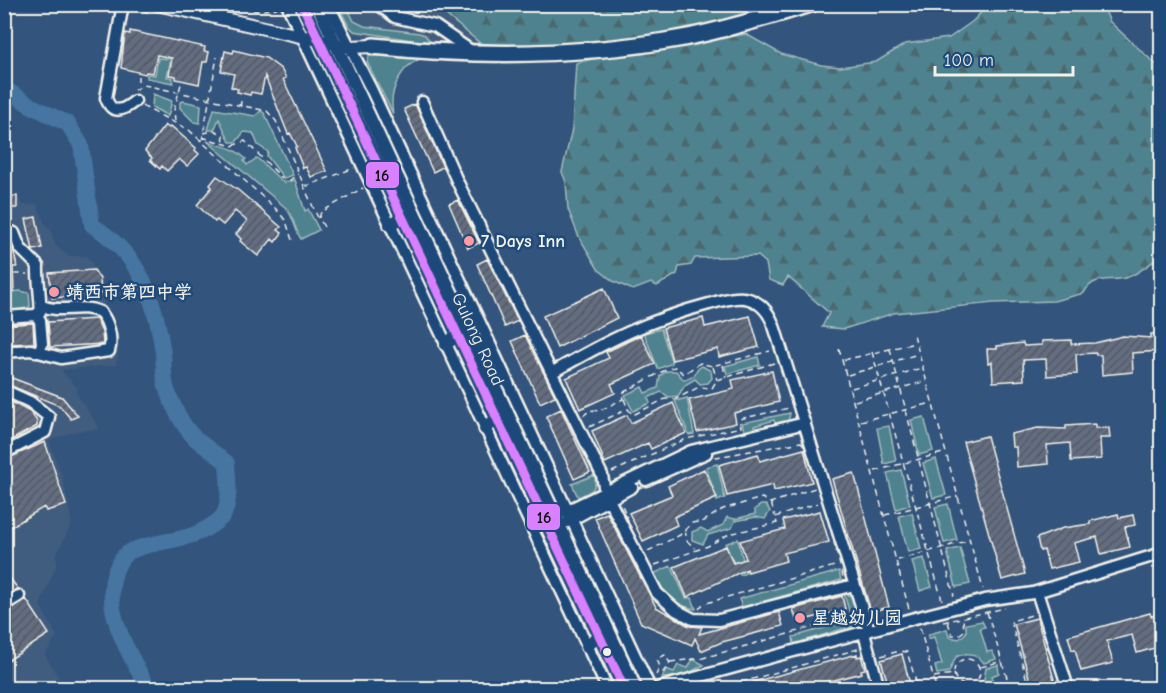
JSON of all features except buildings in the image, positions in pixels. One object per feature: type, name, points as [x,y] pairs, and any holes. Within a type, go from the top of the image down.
[{"type":"highway","points":[[373,46],[474,53],[575,53],[686,38],[811,4]]},
{"type":"main road","points":[[194,4],[304,30],[366,48],[373,46]]},
{"type":"main road","name":"Gulong Road","points":[[302,4],[304,30],[319,40],[478,356],[635,688]]},
{"type":"main road","name":"Gulong Road","points":[[317,4],[340,41],[406,213],[456,334],[624,688]]},
{"type":"main road","points":[[157,9],[304,30]]},
{"type":"main road","points":[[319,40],[340,41]]},
{"type":"main road","points":[[390,225],[422,199]]},
{"type":"main road","points":[[446,345],[456,334]]},
{"type":"main road","points":[[478,356],[488,341]]},
{"type":"main road","points":[[485,429],[496,419]]},
{"type":"main road","points":[[587,647],[598,635]]},
{"type":"street","points":[[328,4],[340,41],[422,199],[650,688]]},
{"type":"street","points":[[378,4],[395,17],[435,26],[474,53]]},
{"type":"street","points":[[122,5],[105,98],[108,105],[117,111],[124,110],[135,101]]},
{"type":"street","points":[[284,5],[304,30],[390,225],[607,688]]},
{"type":"street","points":[[422,102],[458,183],[578,419],[602,475],[608,496],[641,554],[657,593],[669,605],[693,619],[710,622],[854,585]]},
{"type":"street","points":[[4,229],[14,233],[20,248],[35,260],[38,295],[42,306],[40,312],[34,315],[4,317]]},
{"type":"street","points":[[553,372],[608,340],[639,326],[690,309],[742,297],[760,305],[771,318],[806,427],[844,563],[854,585],[877,688]]},
{"type":"street","points":[[4,352],[39,352],[61,358],[104,354],[111,346],[107,325],[100,312],[84,308],[53,309],[42,306]]},
{"type":"street","points":[[34,315],[40,320],[42,344],[39,352]]},
{"type":"street","points":[[4,390],[30,402],[49,417],[45,432],[4,453]]},
{"type":"street","points":[[556,521],[707,453],[806,427]]},
{"type":"street","points":[[658,682],[866,640],[985,600],[1033,593],[1161,553]]},
{"type":"street","points":[[684,688],[1038,596],[1161,560]]},
{"type":"street","points":[[4,605],[19,596]]},
{"type":"street","points":[[1038,596],[1068,688]]},
{"type":"path","points":[[222,4],[268,11],[284,5]]},
{"type":"path","points":[[122,5],[157,9]]},
{"type":"path","points":[[202,142],[217,57]]},
{"type":"path","points":[[138,76],[138,86],[133,95],[135,101],[150,111],[176,122],[202,142],[282,216],[292,240]]},
{"type":"path","points":[[176,122],[174,110],[181,84]]},
{"type":"path","points":[[138,86],[210,101],[261,108],[272,114],[324,227]]},
{"type":"path","points":[[240,106],[242,97]]},
{"type":"path","points":[[202,133],[216,131],[222,135],[224,142]]},
{"type":"path","points":[[202,137],[232,146],[245,141],[285,180],[292,180],[298,174]]},
{"type":"path","points":[[303,183],[312,186],[357,166]]},
{"type":"path","points":[[319,219],[321,212],[330,204],[368,186]]},
{"type":"path","points":[[4,274],[38,274]]},
{"type":"path","points":[[914,335],[984,595]]},
{"type":"path","points":[[842,361],[916,343]]},
{"type":"path","points":[[839,349],[874,471],[910,614]]},
{"type":"path","points":[[890,349],[917,459],[956,600]]},
{"type":"path","points":[[770,351],[775,363],[717,380],[712,388],[699,387],[676,399],[665,399],[633,415],[621,393],[656,376],[665,369],[675,367],[684,374],[699,363],[712,366],[722,364],[770,351]]},
{"type":"path","points":[[872,352],[944,606]]},
{"type":"path","points":[[847,375],[919,354]]},
{"type":"path","points":[[722,364],[726,378]]},
{"type":"path","points":[[712,366],[717,380]]},
{"type":"path","points":[[850,389],[923,368]]},
{"type":"path","points":[[854,401],[927,381]]},
{"type":"path","points":[[623,399],[599,411],[590,410],[578,419],[586,429],[628,409]]},
{"type":"path","points":[[860,422],[933,403]]},
{"type":"path","points":[[608,473],[686,439],[741,427],[739,419],[799,405]]},
{"type":"path","points":[[599,411],[601,420]]},
{"type":"path","points":[[801,442],[811,453],[822,486],[844,563],[844,578],[840,583],[719,616],[697,616],[664,595],[647,569],[622,505],[622,499],[639,488],[719,455],[801,442]]},
{"type":"path","points":[[874,471],[947,451]]},
{"type":"path","points":[[641,554],[680,535],[692,523],[704,521],[723,509],[759,499],[770,503],[822,486]]},
{"type":"path","points":[[885,515],[959,496]]},
{"type":"path","points":[[775,517],[826,501]]},
{"type":"path","points":[[647,569],[696,548],[708,546],[729,534],[777,522],[770,503]]},
{"type":"path","points":[[685,530],[687,541],[696,548]]},
{"type":"path","points":[[897,560],[971,540]]},
{"type":"path","points":[[697,616],[699,607],[703,604],[844,563]]},
{"type":"path","points":[[1149,568],[1161,565]]},
{"type":"path","points":[[938,623],[1009,607]]},
{"type":"path","points":[[987,611],[1010,688]]},
{"type":"path","points":[[1029,688],[1011,621],[1045,613]]},
{"type":"path","points":[[670,662],[709,657],[848,616]]},
{"type":"path","points":[[948,621],[952,634],[959,635],[964,631],[963,617]]},
{"type":"path","points":[[929,625],[919,628],[936,688]]},
{"type":"path","points":[[834,651],[866,640]]},
{"type":"path","points":[[720,688],[866,640]]},
{"type":"path","points":[[871,659],[904,650],[918,688]]},
{"type":"path","points":[[658,682],[660,668],[656,663],[658,657],[665,655],[670,662]]},
{"type":"path","points":[[962,659],[971,659],[980,667],[980,676],[970,684],[962,683],[954,674],[956,665],[962,659]]},
{"type":"path","points":[[980,667],[1002,661]]},
{"type":"path","points":[[658,682],[670,662]]},
{"type":"path","points":[[933,677],[954,674]]},
{"type":"shaded area","points":[[336,5],[434,5],[480,43],[488,46],[408,44],[353,34]]},
{"type":"shaded area","points":[[4,195],[17,195],[23,205],[37,204],[44,222],[51,230],[55,245],[68,256],[86,256],[90,260],[103,281],[104,307],[120,339],[116,365],[61,370],[77,387],[77,394],[100,429],[77,431],[49,441],[63,478],[72,523],[56,556],[57,564],[40,605],[57,636],[45,655],[65,688],[5,688]]},
{"type":"green space","points":[[1102,4],[1110,22],[1161,69],[1161,257],[1130,276],[1097,281],[1084,293],[1054,301],[993,303],[894,313],[844,329],[822,327],[829,313],[788,277],[783,285],[769,280],[766,263],[758,256],[695,258],[691,265],[679,267],[677,274],[657,286],[651,283],[633,290],[613,281],[598,269],[578,235],[568,209],[566,182],[562,172],[572,129],[576,63],[605,56],[625,55],[746,34],[781,54],[821,65],[840,67],[876,62],[905,44],[949,38],[973,21],[988,5]]},
{"type":"green space","points":[[338,5],[346,5],[354,21],[364,26],[419,33],[425,35],[431,43],[354,31],[348,25]]},
{"type":"green space","points":[[434,5],[783,5],[684,32],[580,45],[508,48],[480,43]]},
{"type":"green space","points":[[369,56],[429,57],[412,64],[399,77],[393,95],[393,114],[367,62]]},
{"type":"green space","points":[[158,58],[171,59],[167,77],[173,78],[173,83],[147,78],[147,74],[155,75]]},
{"type":"green space","points":[[153,94],[172,101],[168,116],[152,107]]},
{"type":"green space","points":[[180,102],[201,105],[200,123],[194,122],[180,108]]},
{"type":"green space","points":[[214,109],[255,116],[261,111],[264,113],[293,175],[285,178],[282,176],[267,156],[268,152],[258,145],[253,133],[244,132],[236,142],[230,142],[219,119],[214,130],[208,130]]},
{"type":"green space","points":[[207,141],[237,152],[246,159],[244,161],[247,165],[257,158],[284,183],[295,180],[305,211],[308,209],[319,230],[301,239],[286,208]]},
{"type":"green space","points":[[20,291],[29,293],[30,307],[5,313],[5,293]]},
{"type":"green space","points":[[661,329],[672,363],[658,369],[644,333]]},
{"type":"green space","points":[[758,357],[760,365],[727,374],[725,366]]},
{"type":"green space","points":[[702,366],[711,371],[712,378],[708,383],[700,384],[695,379],[685,385],[678,396],[669,397],[661,392],[648,398],[650,403],[633,411],[625,395],[642,387],[645,393],[658,388],[660,376],[667,371],[676,371],[684,380],[694,376],[697,369]]},
{"type":"green space","points":[[687,398],[694,434],[689,435],[675,401]]},
{"type":"green space","points":[[790,413],[788,423],[776,426],[774,420],[754,426],[756,431],[745,434],[742,423]]},
{"type":"green space","points":[[924,417],[933,451],[919,455],[911,420]]},
{"type":"green space","points":[[889,426],[896,461],[884,464],[877,428]]},
{"type":"green space","points":[[936,459],[946,495],[933,498],[923,463]]},
{"type":"green space","points":[[717,464],[725,498],[717,501],[706,467]]},
{"type":"green space","points":[[901,470],[910,505],[896,509],[887,473]]},
{"type":"green space","points":[[594,475],[594,487],[590,492],[578,497],[572,484]]},
{"type":"green space","points":[[948,504],[957,540],[944,543],[935,507]]},
{"type":"green space","points":[[766,505],[770,511],[765,519],[756,517],[735,521],[732,528],[708,535],[703,544],[692,540],[692,532],[701,528],[708,532],[723,525],[727,517],[735,519],[755,514],[755,509]]},
{"type":"green space","points":[[912,513],[921,549],[908,552],[899,516]]},
{"type":"green space","points":[[738,539],[746,573],[740,575],[725,544]]},
{"type":"green space","points":[[960,548],[970,584],[956,587],[947,551]]},
{"type":"green space","points":[[924,558],[932,587],[920,591],[912,561]]},
{"type":"green space","points":[[671,566],[686,598],[692,598],[696,609],[676,602],[653,574]]},
{"type":"green space","points":[[839,571],[841,580],[742,607],[739,599]]},
{"type":"green space","points":[[844,594],[851,596],[858,615],[852,626],[794,644],[793,637],[852,620]]},
{"type":"green space","points":[[982,621],[985,627],[980,628],[987,652],[992,651],[996,659],[984,663],[975,655],[964,654],[956,657],[949,672],[937,674],[935,666],[942,664],[934,637],[928,639],[929,634],[947,629],[949,637],[959,639],[966,633],[966,624]]},
{"type":"green space","points":[[693,659],[704,665],[683,676],[662,678],[666,669],[674,672],[678,665],[688,668]]},
{"type":"green space","points":[[998,665],[999,673],[992,676],[996,688],[973,688],[984,679],[986,668]]},
{"type":"waterway","points":[[4,88],[30,105],[68,124],[81,145],[92,225],[123,250],[143,280],[160,333],[165,381],[172,403],[190,433],[227,463],[228,502],[224,514],[219,519],[190,536],[147,545],[128,552],[115,572],[112,587],[115,618],[126,647],[148,688]]},
{"type":"transit line","name":"16","points":[[302,4],[624,688]]},
{"type":"place","name":"7 Days Inn","points":[[469,241]]},
{"type":"place","name":"靖西市第四中学","points":[[54,292]]},
{"type":"place","name":"星越幼儿园","points":[[800,618]]}]
